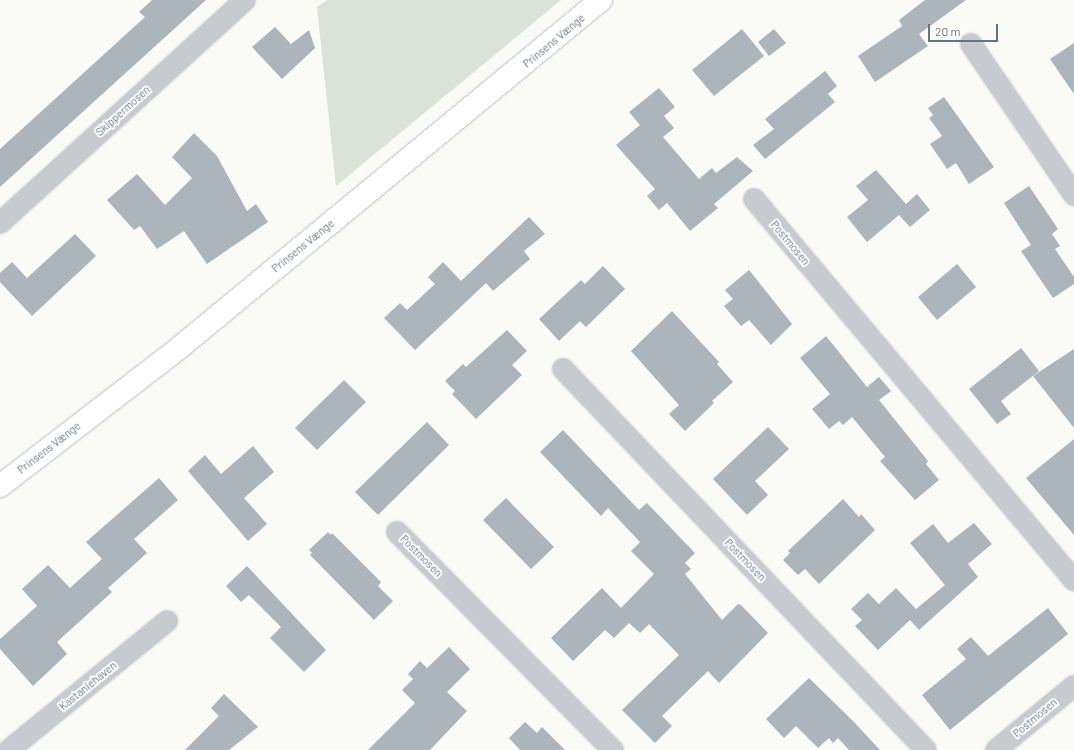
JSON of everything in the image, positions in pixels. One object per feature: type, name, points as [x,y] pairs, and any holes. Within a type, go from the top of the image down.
[{"type":"street","name":"Skippermosen","points":[[0,223],[245,0]]},
{"type":"street","name":"Prinsens Vænge","points":[[0,486],[185,343],[601,0]]},
{"type":"street","points":[[971,44],[1074,195]]},
{"type":"street","name":"Postmosen","points":[[754,200],[1074,580]]},
{"type":"street","name":"Postmosen","points":[[563,369],[926,750]]},
{"type":"street","name":"Postmosen","points":[[397,532],[613,750]]},
{"type":"street","name":"Kastaniehaven","points":[[10,750],[167,621]]},
{"type":"street","name":"Postmosen","points":[[996,750],[1074,686]]},
{"type":"shaded area","points":[[327,0],[561,0],[336,186],[317,7]]},
{"type":"building","points":[[152,0],[206,0],[0,187],[0,149],[145,17],[139,12]]},
{"type":"building","points":[[925,0],[966,0],[919,34],[928,46],[875,82],[858,56],[902,26],[899,20]]},
{"type":"building","points":[[275,27],[291,44],[309,30],[315,48],[282,79],[252,47]]},
{"type":"building","points":[[742,29],[764,56],[714,96],[692,70]]},
{"type":"building","points":[[774,29],[786,43],[769,56],[758,42]]},
{"type":"building","points":[[1074,43],[1074,94],[1050,59]]},
{"type":"building","points":[[825,71],[837,86],[828,94],[835,102],[765,159],[753,145],[774,129],[765,119]]},
{"type":"building","points":[[659,88],[675,107],[664,116],[674,128],[663,137],[699,179],[712,168],[716,173],[737,157],[753,171],[714,204],[718,208],[690,231],[667,203],[659,210],[647,196],[655,189],[616,145],[640,125],[629,112]]},
{"type":"building","points":[[944,97],[994,167],[969,184],[956,163],[947,169],[930,144],[942,136],[929,118],[933,115],[928,108]]},
{"type":"building","points":[[194,133],[217,156],[247,211],[256,204],[268,222],[207,264],[184,231],[157,249],[140,226],[134,230],[107,200],[137,174],[165,205],[192,178],[172,157]]},
{"type":"building","points":[[876,170],[906,204],[917,194],[930,210],[910,227],[899,215],[867,242],[847,217],[868,200],[856,186]]},
{"type":"building","points":[[1029,186],[1058,229],[1052,234],[1060,246],[1055,249],[1074,277],[1074,284],[1053,298],[1021,251],[1031,245],[1004,203]]},
{"type":"building","points":[[529,217],[545,234],[524,251],[530,259],[493,291],[486,283],[415,350],[384,318],[400,303],[407,310],[435,284],[428,277],[443,262],[461,281]]},
{"type":"building","points":[[75,234],[96,256],[32,316],[0,282],[0,273],[12,262],[27,278]]},
{"type":"building","points":[[957,264],[976,287],[937,320],[918,297]]},
{"type":"building","points":[[603,266],[625,289],[586,327],[580,321],[559,341],[539,319],[581,280],[585,284]]},
{"type":"building","points":[[749,270],[792,324],[771,345],[749,320],[741,326],[724,306],[733,299],[725,290]]},
{"type":"building","points":[[672,311],[719,362],[717,364],[733,382],[712,401],[714,403],[685,431],[669,414],[679,405],[631,351]]},
{"type":"building","points":[[507,330],[527,351],[512,365],[522,375],[476,419],[452,394],[455,391],[445,381],[463,364],[466,367]]},
{"type":"building","points":[[826,336],[867,387],[879,377],[891,391],[879,400],[928,461],[926,464],[939,480],[915,500],[880,461],[885,457],[852,417],[843,425],[839,421],[829,429],[812,409],[830,394],[800,358]]},
{"type":"building","points":[[1021,348],[1039,371],[1001,401],[1011,414],[997,424],[969,389]]},
{"type":"building","points":[[1074,349],[1074,428],[1033,376]]},
{"type":"building","points":[[344,380],[366,402],[317,450],[295,428]]},
{"type":"building","points":[[427,422],[449,445],[378,515],[355,492]]},
{"type":"building","points":[[768,427],[789,449],[755,481],[768,495],[747,515],[713,479]]},
{"type":"building","points":[[563,430],[639,510],[647,503],[695,553],[685,563],[691,569],[685,574],[722,620],[738,604],[741,605],[768,633],[719,683],[708,671],[662,716],[672,726],[655,743],[622,710],[679,655],[649,624],[640,633],[629,623],[614,638],[605,630],[573,661],[551,638],[602,588],[621,608],[654,574],[631,551],[640,542],[608,508],[601,516],[540,452]]},
{"type":"building","points":[[1074,439],[1074,535],[1026,478]]},
{"type":"building","points":[[253,446],[274,472],[244,498],[267,524],[248,541],[188,471],[205,455],[221,474]]},
{"type":"building","points":[[159,478],[178,500],[134,539],[147,553],[108,588],[112,592],[57,642],[67,654],[33,686],[0,649],[0,639],[37,606],[22,589],[48,565],[70,588],[102,559],[86,542]]},
{"type":"building","points":[[506,498],[554,547],[531,569],[483,520]]},
{"type":"building","points":[[843,499],[859,517],[861,514],[875,530],[819,584],[805,569],[798,575],[783,560],[790,553],[788,551]]},
{"type":"building","points":[[974,523],[992,544],[968,564],[978,577],[919,630],[910,620],[878,650],[855,626],[862,620],[851,609],[868,593],[879,604],[896,588],[916,609],[945,585],[910,543],[933,524],[948,543]]},
{"type":"building","points":[[328,532],[331,535],[332,533],[381,582],[378,586],[393,601],[374,620],[310,555],[312,553],[309,550]]},
{"type":"building","points":[[247,566],[326,650],[304,672],[270,638],[281,627],[249,595],[241,602],[226,586]]},
{"type":"building","points":[[1048,608],[1068,634],[950,730],[922,695],[966,659],[957,649],[971,637],[988,656]]},
{"type":"building","points":[[449,647],[470,669],[447,692],[467,711],[430,750],[368,750],[415,703],[402,690],[413,679],[408,674],[420,661],[427,668]]},
{"type":"building","points":[[809,678],[880,750],[849,750],[838,738],[833,743],[829,738],[818,748],[796,726],[784,738],[766,719]]},
{"type":"building","points":[[224,694],[258,727],[229,750],[185,750],[219,716],[211,708]]},
{"type":"building","points":[[525,722],[537,733],[542,727],[565,750],[520,750],[509,738]]}]
